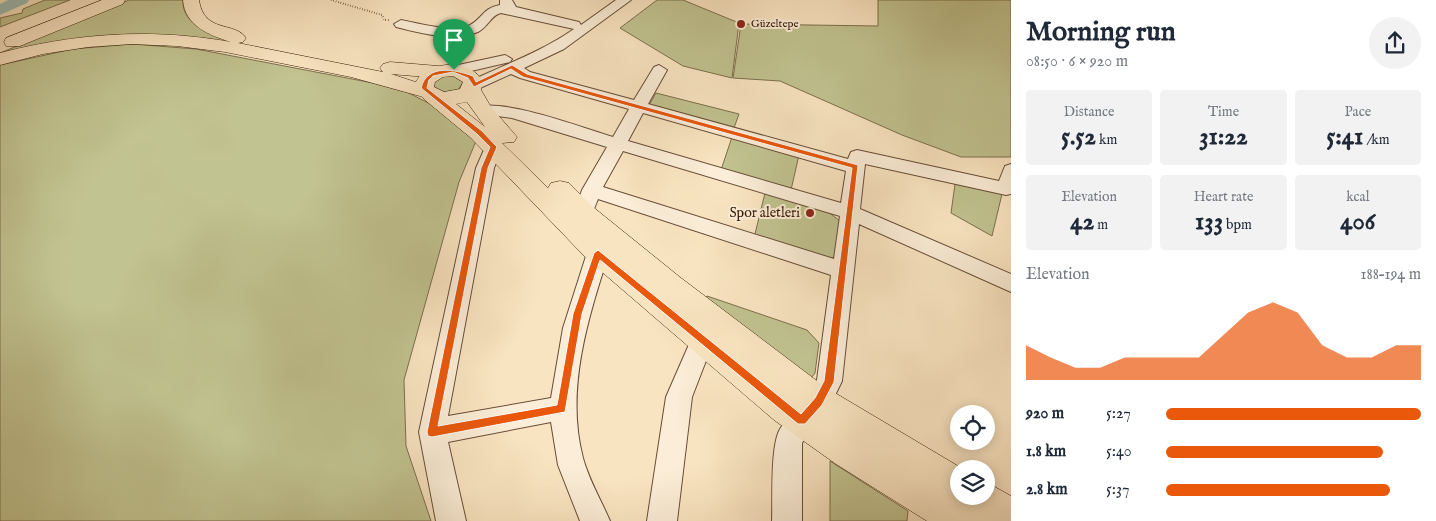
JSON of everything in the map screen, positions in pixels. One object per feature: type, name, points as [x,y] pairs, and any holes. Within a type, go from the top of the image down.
[{"type":"main road","points":[[0,32],[82,0]]},
{"type":"main road","points":[[0,47],[117,0]]},
{"type":"main road","points":[[191,0],[191,7],[195,16],[204,25],[240,39],[387,68],[454,88],[588,202],[671,286],[810,411],[854,456],[962,521]]},
{"type":"main road","points":[[0,59],[51,47],[92,41],[135,38],[178,40],[454,88]]},
{"type":"main road","points":[[454,88],[479,132],[493,147],[598,253],[702,340],[810,411],[950,482]]},
{"type":"main road","points":[[990,505],[1011,517]]},
{"type":"street","points":[[454,88],[553,39],[609,0]]},
{"type":"street","points":[[454,88],[512,67],[559,46],[625,0]]},
{"type":"street","points":[[397,22],[447,31],[467,31],[475,28],[491,10],[509,5],[574,24]]},
{"type":"street","points":[[512,67],[525,76],[855,167]]},
{"type":"street","points":[[659,70],[588,202],[843,270]]},
{"type":"street","points":[[454,88],[513,113],[849,212],[1011,283]]},
{"type":"street","points":[[451,521],[442,490],[432,432],[485,168],[493,147]]},
{"type":"street","points":[[786,521],[789,440],[829,382],[857,156],[1008,190],[1011,170]]},
{"type":"street","points":[[594,521],[569,458],[562,408],[578,314],[598,253]]},
{"type":"street","points":[[662,521],[679,397],[702,340]]},
{"type":"street","points":[[432,432],[562,408]]},
{"type":"path","points":[[332,0],[382,15],[384,20],[397,22]]},
{"type":"green space","points":[[45,0],[70,0],[0,27],[0,18],[22,13],[23,9]]},
{"type":"green space","points":[[129,0],[183,0],[184,9],[194,23],[237,42],[234,44],[180,36],[0,56],[0,53]]},
{"type":"green space","points":[[657,0],[683,0],[739,23],[732,78],[683,66],[620,28]]},
{"type":"green space","name":"Güzeltepe","points":[[878,0],[1011,0],[1011,157],[961,157],[902,135],[780,81],[733,78],[741,24],[878,26]]},
{"type":"green space","points":[[132,44],[196,49],[373,83],[407,92],[438,108],[476,141],[459,182],[404,380],[406,446],[431,521],[0,521],[0,65],[73,49]]},
{"type":"green space","points":[[453,76],[463,82],[458,90],[444,92],[434,87],[434,82],[439,77]]},
{"type":"green space","points":[[656,93],[739,114],[734,128],[649,105]]},
{"type":"green space","points":[[732,137],[799,155],[791,190],[721,170]]},
{"type":"green space","points":[[955,184],[1002,194],[992,236],[951,213]]},
{"type":"green space","points":[[765,193],[827,211],[840,221],[836,257],[824,259],[754,238]]},
{"type":"green space","points":[[707,296],[807,330],[819,343],[815,373],[808,382],[703,302]]},
{"type":"green space","points":[[830,461],[908,511],[907,521],[830,521]]},
{"type":"waterway","points":[[0,10],[21,0]]},
{"type":"place","name":"Güzeltepe","points":[[741,24]]},
{"type":"place","name":"Spor aletleri","points":[[810,213]]},
{"type":"route","points":[[512,67],[525,76],[855,167],[829,382],[818,402],[802,420],[650,298],[598,253],[578,314],[562,408],[432,432],[485,168],[493,147],[479,132],[424,88],[426,79],[431,75],[454,70],[471,77],[474,85],[512,67]]}]
